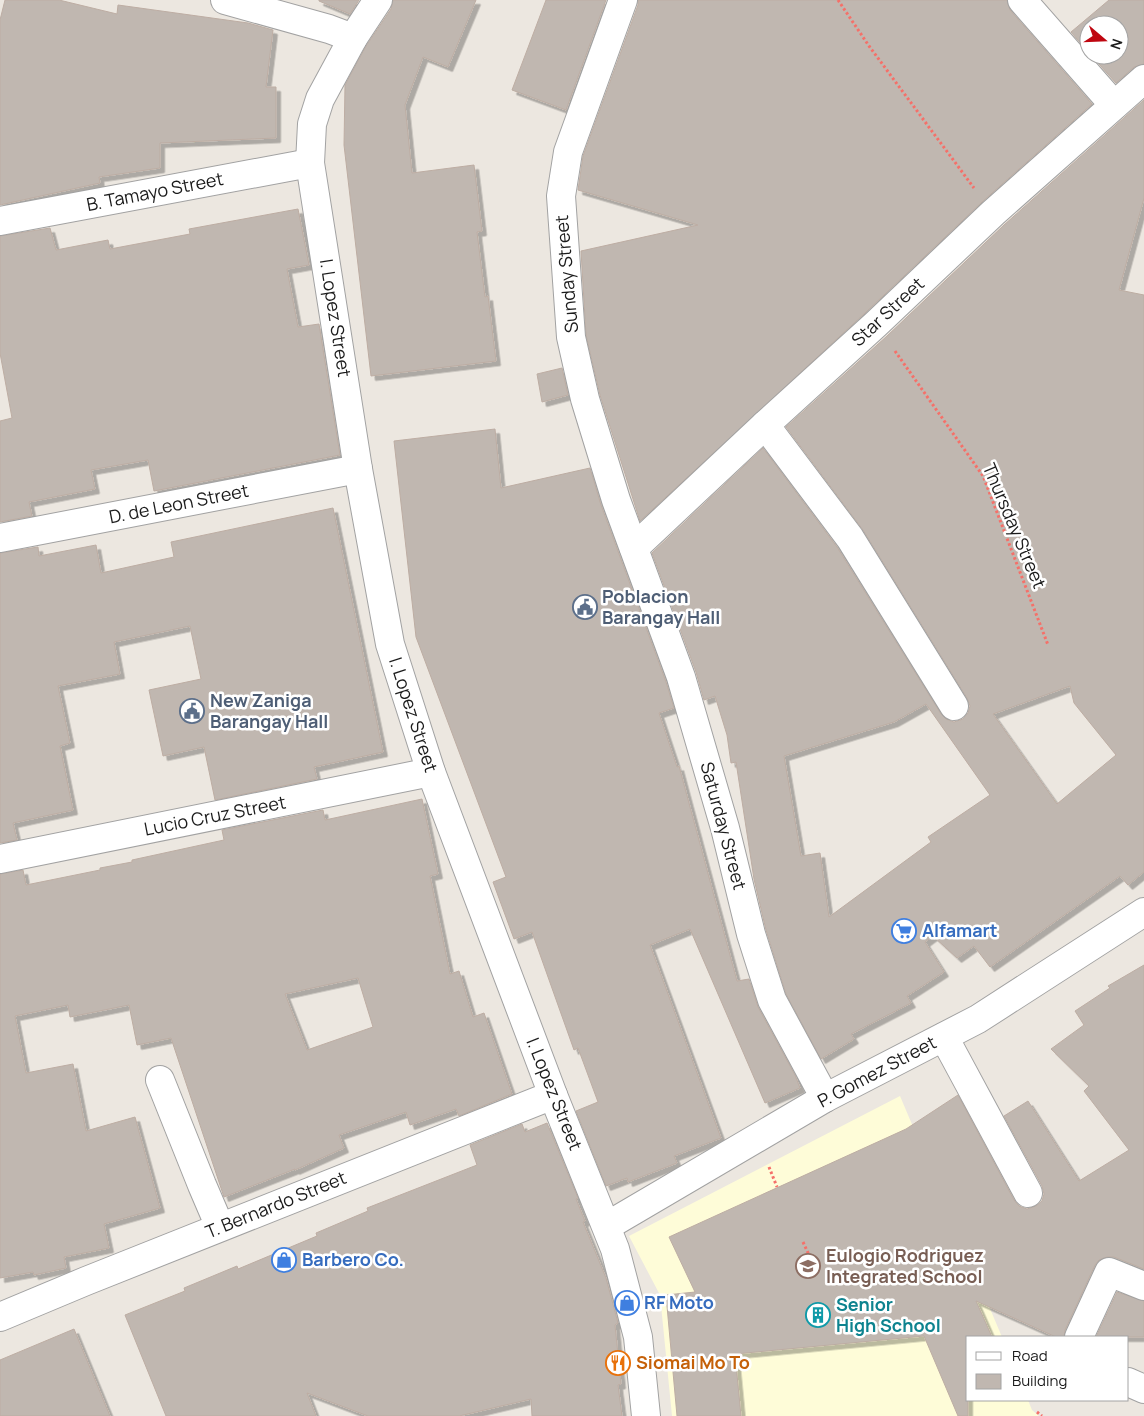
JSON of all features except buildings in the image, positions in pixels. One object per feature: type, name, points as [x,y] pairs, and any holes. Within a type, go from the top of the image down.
[{"type":"street","points":[[225,0],[329,29],[353,38]]},
{"type":"street","name":"I. Lopez Street","points":[[378,0],[353,38],[320,99],[312,124],[310,163],[358,469],[390,644],[430,772],[553,1095],[615,1249],[638,1337],[646,1416]]},
{"type":"street","name":"Sunday Street","points":[[623,0],[568,152],[561,196],[572,337],[585,399],[616,500],[634,548]]},
{"type":"street","points":[[1022,0],[1114,106]]},
{"type":"street","name":"Star Street","points":[[634,548],[993,213],[1144,79]]},
{"type":"street","name":"B. Tamayo Street","points":[[0,221],[310,163]]},
{"type":"street","points":[[765,425],[850,538],[954,706]]},
{"type":"street","name":"D. de Leon Street","points":[[0,538],[358,469]]},
{"type":"street","name":"Saturday Street","points":[[634,548],[680,677],[725,828],[751,934],[772,1000],[825,1098]]},
{"type":"street","name":"Lucio Cruz Street","points":[[0,859],[430,772]]},
{"type":"street","name":"P. Gomez Street","points":[[607,1226],[825,1098],[978,1019],[1144,912]]},
{"type":"street","points":[[944,1037],[1028,1192]]},
{"type":"street","points":[[160,1080],[220,1227]]},
{"type":"street","name":"T. Bernardo Street","points":[[0,1317],[220,1227],[553,1095]]},
{"type":"street","points":[[1079,1336],[1109,1272],[1144,1286]]},
{"type":"street","points":[[1129,1382],[1144,1390]]},
{"type":"path","points":[[838,0],[993,213]]},
{"type":"path","name":"Thursday Street","points":[[876,324],[983,476],[1048,645]]},
{"type":"path","points":[[771,1174],[777,1187]]},
{"type":"path","points":[[802,1242],[816,1270]]},
{"type":"path","points":[[1037,1412],[1042,1416]]},
{"type":"shaded area","name":"Eulogio Rodriguez Integrated School","points":[[900,1096],[1002,1336],[966,1336],[966,1401],[1028,1401],[1032,1410],[1039,1416],[672,1416],[660,1295],[629,1236]]},
{"type":"place","name":"Poblacion Barangay Hall","points":[[585,607]]},
{"type":"place","name":"New Zaniga Barangay Hall","points":[[192,711]]},
{"type":"place","name":"Alfamart","points":[[904,931]]},
{"type":"place","name":"Barbero Co.","points":[[284,1260]]},
{"type":"place","name":"Eulogio Rodriguez Integrated School","points":[[808,1266]]},
{"type":"place","name":"RF Moto","points":[[627,1303]]},
{"type":"place","name":"Senior High School","points":[[818,1315]]},
{"type":"place","name":"Siomai Mo To","points":[[618,1363]]}]
